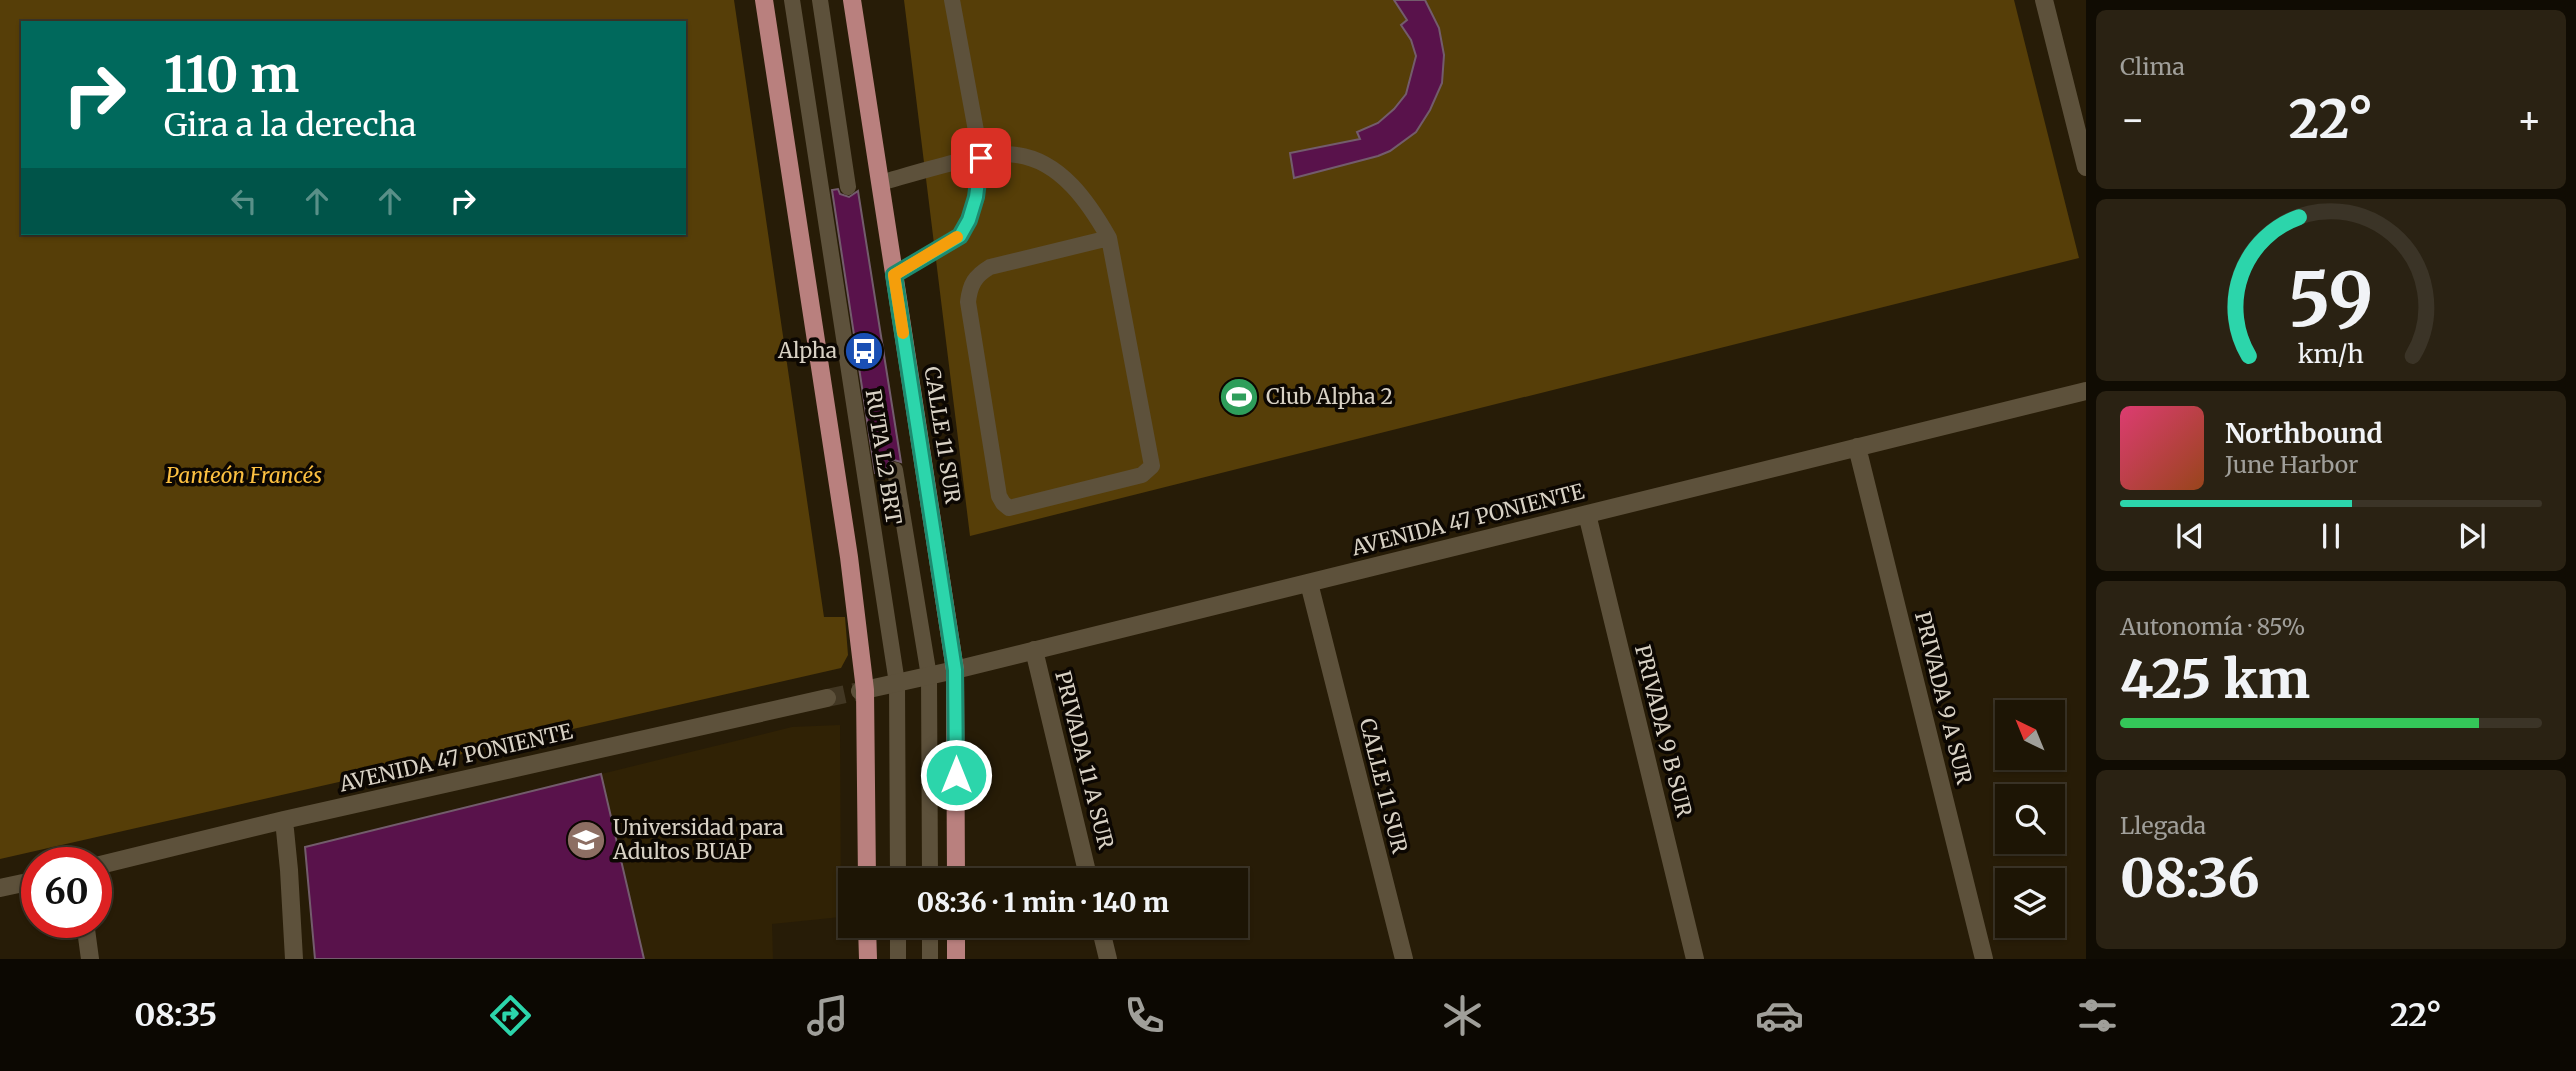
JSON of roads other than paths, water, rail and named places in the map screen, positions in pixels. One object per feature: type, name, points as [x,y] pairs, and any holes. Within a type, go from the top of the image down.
[{"type":"main road","points":[[764,0],[849,557],[863,690],[867,868]]},
{"type":"main road","name":"CALLE 11 SUR","points":[[852,0],[955,670],[956,868]]},
{"type":"main road","points":[[867,938],[868,959]]},
{"type":"main road","points":[[956,938],[956,959]]},
{"type":"street","points":[[2044,0],[2086,167]]},
{"type":"street","name":"AVENIDA 47 PONIENTE","points":[[863,690],[955,670],[2086,391]]},
{"type":"street","name":"PRIVADA 9 A SUR","points":[[1857,447],[1984,959]]},
{"type":"street","name":"PRIVADA 9 B SUR","points":[[1587,514],[1695,959]]},
{"type":"street","name":"CALLE 11 SUR","points":[[1309,583],[1404,959]]},
{"type":"street","name":"PRIVADA 11 A SUR","points":[[1034,650],[1086,868]]},
{"type":"street","name":"AVENIDA 47 PONIENTE","points":[[112,862],[284,820],[827,698]]},
{"type":"street","points":[[284,820],[293,959]]},
{"type":"street","points":[[0,888],[21,883]]},
{"type":"street","points":[[87,938],[90,959]]},
{"type":"street","points":[[1103,938],[1108,959]]},
{"type":"lane","name":"RUTA L2 BRT","points":[[792,0],[897,683],[898,868]]},
{"type":"lane","points":[[820,0],[848,187]]},
{"type":"lane","points":[[894,275],[960,236],[969,220],[976,197],[981,158],[952,0]]},
{"type":"lane","points":[[880,183],[981,158],[1014,154],[1035,159],[1054,170],[1078,190],[1095,212],[1109,238],[1152,466],[1142,475],[1009,508],[999,496],[968,302],[970,287],[977,275],[990,267],[1109,238]]},
{"type":"lane","name":"RUTA L2 BRT","points":[[895,470],[929,676],[930,868]]},
{"type":"lane","points":[[898,938],[898,959]]},
{"type":"lane","points":[[930,938],[930,959]]},
{"type":"tunnel","points":[[827,698],[860,691]]},
{"type":"place","name":"Alpha","points":[[864,351]]},
{"type":"place","name":"Club Alpha 2","points":[[1239,397]]},
{"type":"place","name":"Universidad para Adultos BUAP","points":[[586,840]]},
{"type":"park label","name":"Panteón Francés","points":[[244,476]]}]
